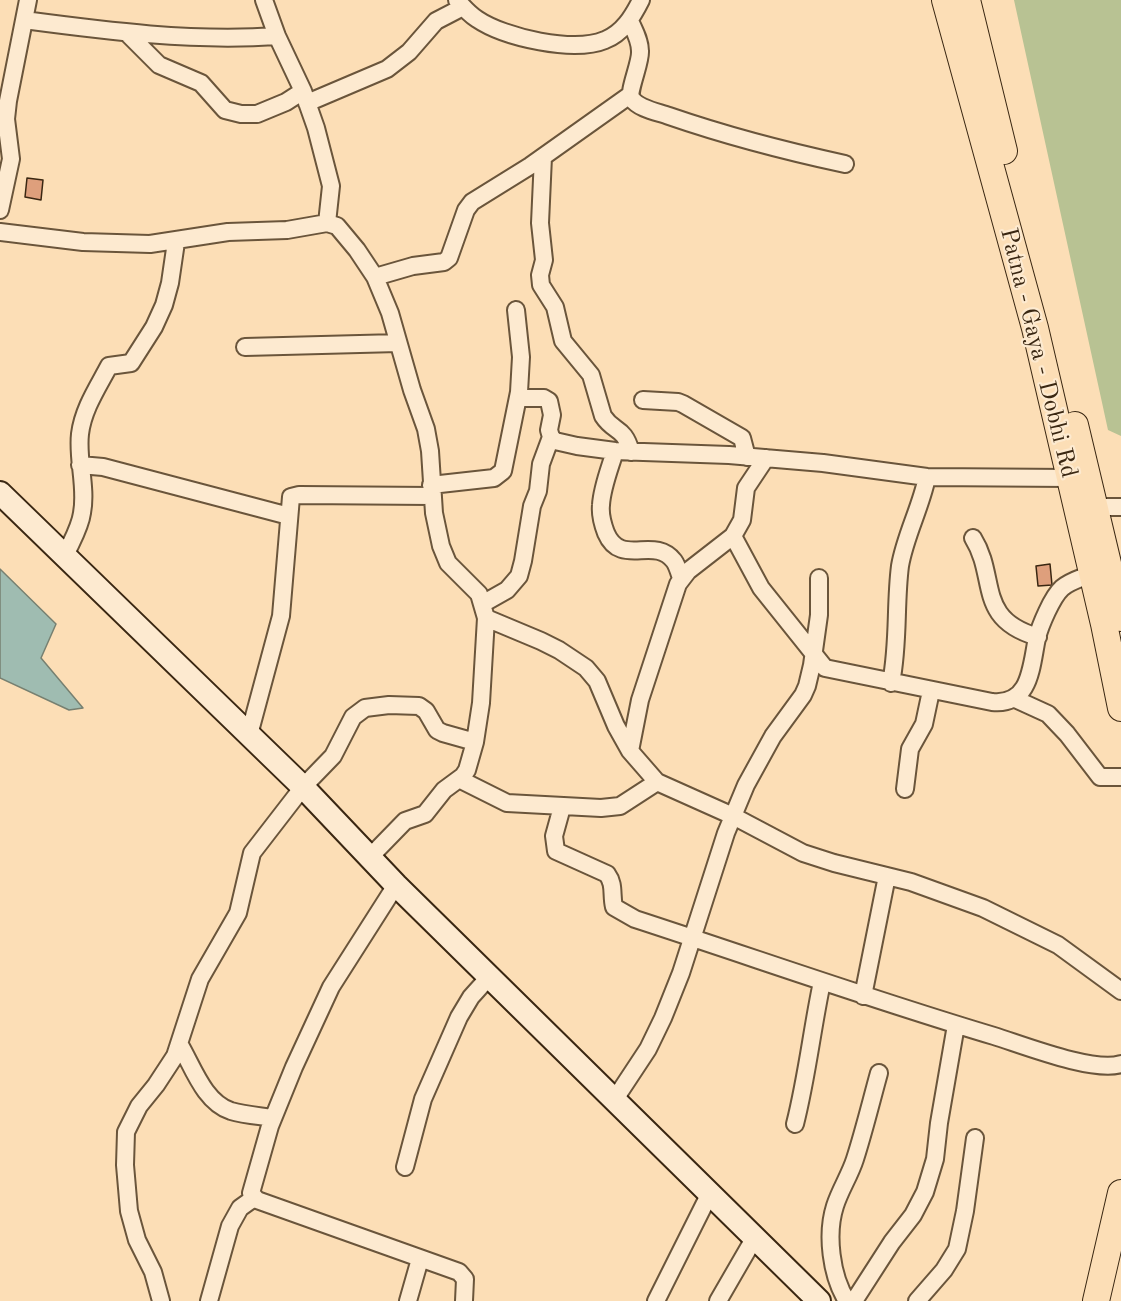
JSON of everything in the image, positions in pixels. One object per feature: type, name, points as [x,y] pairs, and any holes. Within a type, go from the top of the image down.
[{"type":"main road","name":"Patna - Gaya - Dobhi Rd","points":[[945,0],[1035,328],[1070,478],[1086,507],[1091,574],[1121,708]]},
{"type":"main road","name":"Patna - Gaya - Dobhi Rd","points":[[967,0],[1086,507],[1121,618]]},
{"type":"main road","points":[[1096,1301],[1121,1192]]},
{"type":"main road","points":[[1108,1301],[1121,1251]]},
{"type":"street","points":[[0,210],[11,159],[6,119],[8,101],[28,0]]},
{"type":"street","points":[[264,0],[277,36],[305,97],[329,176],[330,196],[327,223]]},
{"type":"street","points":[[126,32],[159,65],[201,83],[225,110],[241,114],[257,114],[286,102],[387,69],[409,52],[436,21],[460,3],[486,24],[530,39],[570,46],[606,40],[624,28],[641,0]]},
{"type":"street","points":[[24,20],[126,32],[188,36],[277,36]]},
{"type":"street","points":[[375,278],[413,266],[444,262],[449,258],[466,210],[472,202],[543,157],[630,95],[640,64],[641,53],[640,44],[630,21]]},
{"type":"street","points":[[630,95],[633,101],[648,109],[724,135],[845,164]]},
{"type":"street","points":[[543,157],[540,223],[544,260],[540,275],[542,285],[555,307],[564,341],[591,375],[603,417],[606,422],[625,435],[623,451],[601,505],[605,530],[612,544],[619,549],[647,549],[669,556],[675,562],[681,578]]},
{"type":"street","points":[[0,232],[108,244],[150,244],[176,242],[228,232],[277,232],[327,223],[337,226],[357,250],[375,278],[390,313],[426,429],[430,451],[431,490],[438,537],[444,556],[455,571],[479,594],[485,611],[484,670],[475,742],[467,770],[444,790],[425,814],[405,821],[369,858]]},
{"type":"street","points":[[65,556],[79,525],[84,501],[80,465],[80,433],[88,406],[110,364],[131,363],[160,316],[170,283],[176,242]]},
{"type":"street","points":[[249,735],[281,616],[290,501],[294,495],[431,490],[494,478],[501,474],[518,398],[521,357],[516,310]]},
{"type":"street","points":[[245,347],[398,343]]},
{"type":"street","points":[[518,398],[544,398],[549,401],[552,415],[549,430],[551,437],[565,444],[623,451],[766,458],[832,464],[927,477],[1070,478]]},
{"type":"street","points":[[643,400],[683,404],[742,438],[747,457]]},
{"type":"street","points":[[485,611],[519,576],[532,506],[538,491],[541,464],[551,437]]},
{"type":"street","points":[[630,751],[640,700],[681,578],[733,536],[742,520],[746,488],[766,458]]},
{"type":"street","points":[[80,465],[103,467],[289,516]]},
{"type":"street","points":[[891,683],[898,628],[900,566],[927,477]]},
{"type":"street","points":[[0,492],[303,787],[396,885],[819,1301]]},
{"type":"street","points":[[1086,507],[1121,507]]},
{"type":"street","points":[[733,536],[761,588],[825,668],[992,702],[1006,702],[1023,689],[1030,678],[1040,627],[1062,588],[1091,574]]},
{"type":"street","points":[[974,538],[983,558],[988,588],[998,610],[1016,628],[1038,637]]},
{"type":"street","points":[[615,1099],[657,1033],[681,973],[734,816],[758,760],[803,695],[809,679],[814,652],[820,602],[819,578]]},
{"type":"street","points":[[485,611],[559,650],[586,668],[597,681],[616,726],[630,751],[657,782],[734,816],[803,853],[969,902],[1029,930],[1071,954],[1121,991]]},
{"type":"street","points":[[905,789],[910,749],[924,724],[931,691]]},
{"type":"street","points":[[1013,698],[1048,714],[1067,734],[1100,777],[1121,777]]},
{"type":"street","points":[[161,1301],[153,1272],[132,1225],[129,1211],[124,1147],[126,1132],[135,1113],[168,1068],[180,1045],[200,979],[238,914],[252,853],[303,787],[333,756],[353,717],[359,711],[372,706],[419,706],[426,711],[437,730],[443,734],[475,742]]},
{"type":"street","points":[[459,779],[507,803],[600,808],[620,806],[657,782]]},
{"type":"street","points":[[562,807],[554,836],[556,851],[607,874],[614,888],[611,896],[614,907],[622,912],[863,996],[956,1025],[1092,1064],[1113,1067],[1121,1064]]},
{"type":"street","points":[[863,996],[886,876]]},
{"type":"street","points":[[396,885],[331,987],[273,1119],[251,1193],[254,1198],[462,1274],[465,1279],[464,1301]]},
{"type":"street","points":[[405,1167],[423,1099],[462,1012],[471,997],[489,977]]},
{"type":"street","points":[[795,1124],[806,1078],[814,1019],[822,982]]},
{"type":"street","points":[[854,1301],[892,1242],[913,1215],[925,1192],[935,1159],[956,1025]]},
{"type":"street","points":[[180,1045],[215,1103],[230,1110],[273,1119]]},
{"type":"street","points":[[847,1301],[838,1282],[833,1261],[831,1247],[833,1212],[854,1162],[879,1073]]},
{"type":"street","points":[[917,1301],[944,1270],[957,1249],[965,1211],[975,1138]]},
{"type":"street","points":[[656,1301],[710,1193]]},
{"type":"street","points":[[209,1301],[230,1226],[240,1208],[254,1198]]},
{"type":"street","points":[[718,1301],[755,1237]]},
{"type":"street","points":[[408,1301],[420,1259]]},
{"type":"green space","points":[[1014,0],[1121,0],[1121,436],[1108,430]]},
{"type":"shaded area","points":[[0,569],[56,624],[41,658],[83,708],[69,710],[0,678]]},
{"type":"building","points":[[27,178],[43,180],[41,200],[25,197]]},
{"type":"building","points":[[1050,564],[1052,585],[1038,586],[1036,566]]}]
